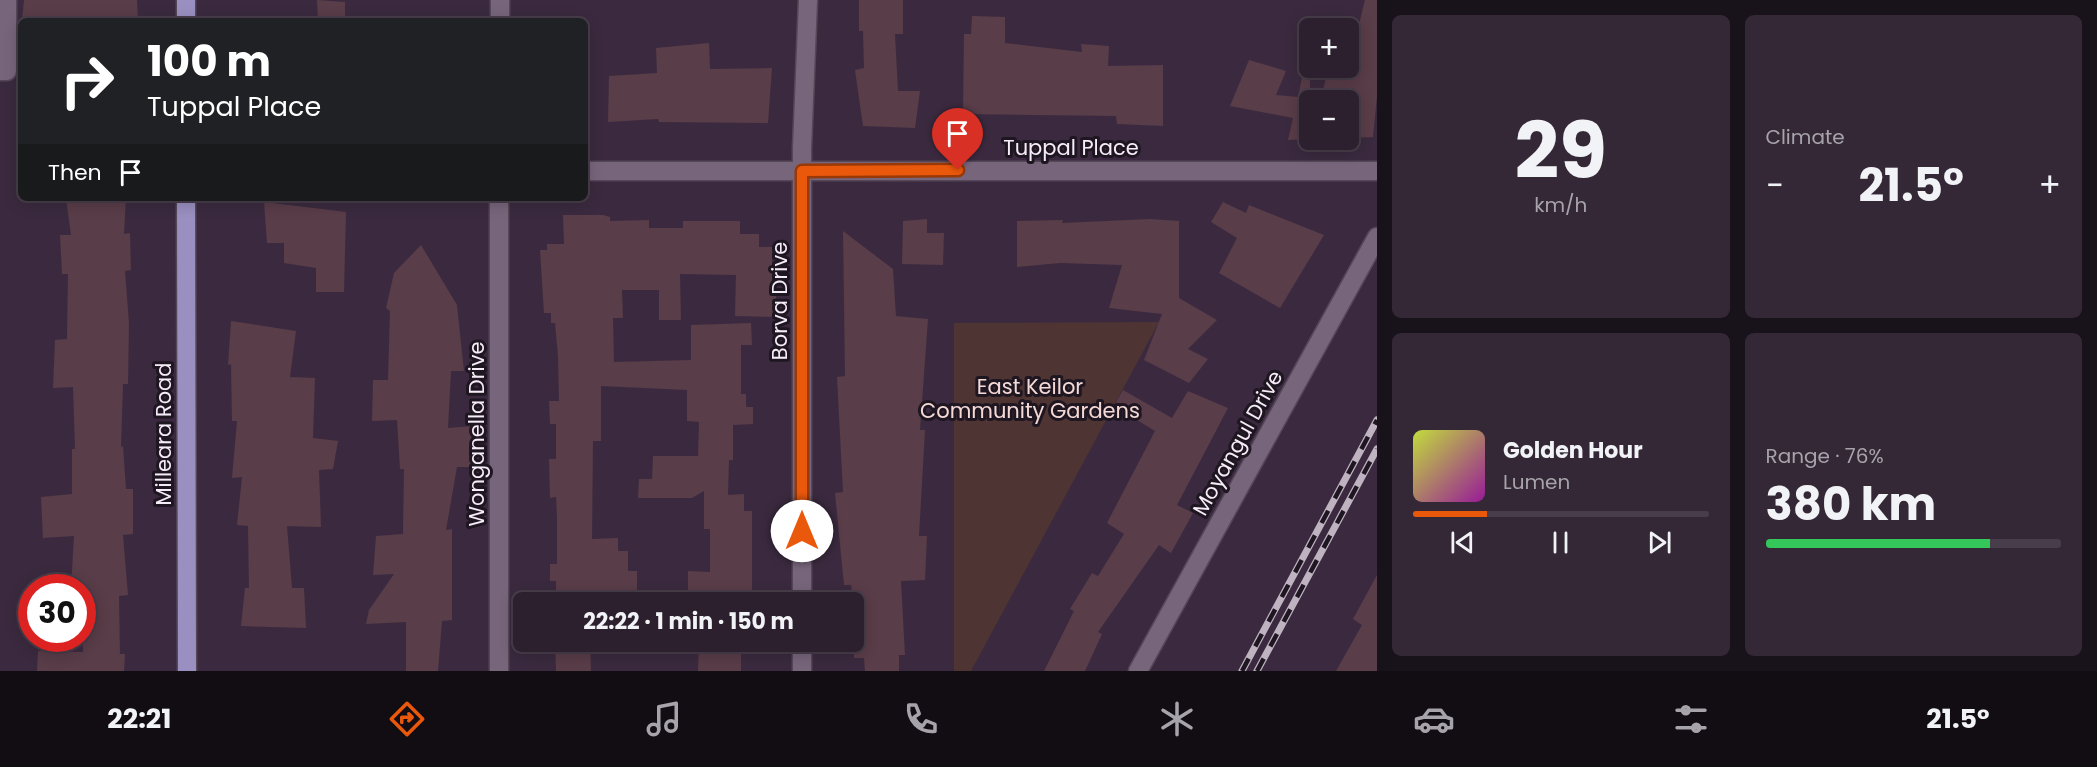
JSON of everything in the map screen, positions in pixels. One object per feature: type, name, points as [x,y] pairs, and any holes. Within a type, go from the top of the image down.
[{"type":"main road","points":[[186,0],[186,18]]},
{"type":"main road","name":"Milleara Road","points":[[186,201],[187,671]]},
{"type":"street","points":[[0,71],[7,71],[7,0]]},
{"type":"street","points":[[500,0],[500,18]]},
{"type":"street","name":"Borva Drive","points":[[802,592],[802,171],[808,0]]},
{"type":"street","name":"Tuppal Place","points":[[588,171],[1377,171]]},
{"type":"street","name":"Wonganella Drive","points":[[499,201],[499,671]]},
{"type":"street","name":"Moyangul Drive","points":[[1138,671],[1377,237]]},
{"type":"street","points":[[802,652],[802,671]]},
{"type":"green space","name":"East Keilor Community Gardens","points":[[1159,322],[971,671],[954,671],[954,323]]},
{"type":"building","points":[[24,0],[137,0],[138,18],[22,18]]},
{"type":"building","points":[[317,0],[345,2],[345,18],[318,18]]},
{"type":"building","points":[[859,0],[903,0],[903,34],[895,34],[898,91],[920,91],[915,128],[863,126],[855,70],[864,68],[863,31],[859,31]]},
{"type":"building","points":[[1365,0],[1377,0],[1377,96],[1373,137],[1359,138],[1359,90],[1323,90],[1326,78],[1359,78],[1359,24]]},
{"type":"building","points":[[972,16],[1005,17],[1005,43],[1082,52],[1081,44],[1109,46],[1108,66],[1163,65],[1163,126],[1117,124],[1116,116],[963,114],[964,34],[971,34]]},
{"type":"building","points":[[709,43],[710,69],[772,68],[768,123],[659,122],[658,119],[608,122],[609,76],[657,73],[656,48]]},
{"type":"building","points":[[1249,60],[1286,71],[1276,95],[1298,97],[1299,92],[1299,140],[1288,140],[1293,118],[1230,106]]},
{"type":"building","points":[[1302,78],[1310,79],[1310,90],[1299,90]]},
{"type":"building","points":[[66,201],[126,201],[124,234],[130,233],[131,270],[125,271],[129,323],[128,384],[123,384],[121,447],[123,446],[126,489],[133,489],[133,534],[123,535],[128,595],[119,596],[120,654],[125,654],[124,671],[37,671],[38,652],[96,652],[96,574],[72,574],[74,536],[43,538],[41,497],[72,494],[72,449],[75,449],[73,387],[53,388],[55,340],[67,339],[68,274],[62,274],[60,235],[71,235]]},
{"type":"building","points":[[264,202],[346,212],[344,292],[316,292],[316,268],[284,263],[284,243],[267,243]]},
{"type":"building","points":[[1223,202],[1246,213],[1249,205],[1324,235],[1280,308],[1219,273],[1237,238],[1211,222]]},
{"type":"building","points":[[563,215],[603,215],[610,217],[610,221],[649,220],[649,228],[683,228],[683,221],[740,221],[740,234],[759,234],[759,247],[772,247],[772,295],[776,295],[776,317],[735,316],[736,275],[680,274],[681,320],[659,320],[659,290],[622,290],[623,318],[613,318],[614,362],[691,360],[691,325],[751,323],[752,345],[741,345],[741,394],[746,394],[746,407],[753,407],[753,424],[733,425],[733,460],[729,460],[728,495],[744,494],[744,511],[752,511],[752,592],[688,592],[688,571],[710,572],[710,529],[704,529],[704,491],[692,498],[638,498],[639,479],[652,479],[653,456],[698,456],[699,422],[687,421],[687,390],[601,386],[601,441],[593,441],[592,539],[618,538],[618,551],[628,551],[628,571],[637,571],[637,592],[556,592],[556,581],[550,581],[550,564],[557,564],[557,517],[556,497],[550,498],[549,459],[556,459],[556,424],[550,424],[549,401],[559,401],[558,356],[555,323],[551,323],[551,313],[544,313],[540,250],[547,250],[547,244],[564,244]]},
{"type":"building","points":[[927,219],[927,233],[944,233],[943,265],[902,264],[903,221]]},
{"type":"building","points":[[1150,219],[1179,221],[1179,298],[1217,320],[1188,349],[1208,359],[1189,383],[1144,360],[1162,314],[1109,308],[1122,265],[1060,263],[1017,267],[1017,221],[1063,220],[1062,223]]},
{"type":"building","points":[[843,231],[893,269],[896,316],[928,319],[920,430],[925,430],[919,536],[927,536],[925,580],[901,581],[905,655],[899,655],[899,671],[865,671],[864,658],[854,658],[854,652],[864,652],[864,592],[852,592],[851,585],[844,585],[835,493],[843,492],[837,377],[845,376]]},
{"type":"building","points":[[421,245],[457,305],[464,371],[451,371],[448,428],[474,426],[475,467],[457,467],[446,530],[452,529],[452,620],[442,621],[438,671],[406,671],[406,622],[366,624],[369,610],[394,574],[373,575],[376,536],[403,534],[404,469],[400,469],[397,420],[372,421],[373,380],[388,380],[390,311],[386,308],[394,273]]},
{"type":"building","points":[[231,321],[296,331],[290,377],[315,378],[313,438],[338,441],[333,469],[319,470],[321,527],[287,526],[292,588],[304,588],[306,628],[241,626],[245,588],[249,588],[248,526],[237,525],[242,477],[232,478],[237,421],[232,421],[231,364],[228,365]]},
{"type":"building","points":[[1123,390],[1172,418],[1188,391],[1228,408],[1177,505],[1193,513],[1171,553],[1159,545],[1098,632],[1102,634],[1085,671],[1044,671],[1074,611],[1070,609],[1092,573],[1098,576],[1124,534],[1107,523],[1155,431],[1114,406]]},
{"type":"building","points":[[1377,575],[1377,671],[1336,671],[1362,625],[1353,619]]},
{"type":"building","points":[[555,652],[590,652],[591,671],[556,671]]},
{"type":"building","points":[[699,652],[741,652],[741,671],[698,671]]},
{"type":"railway","points":[[1242,671],[1377,420]]},
{"type":"railway","points":[[1257,671],[1377,449]]},
{"type":"route","points":[[802,531],[802,171],[958,170]]}]
